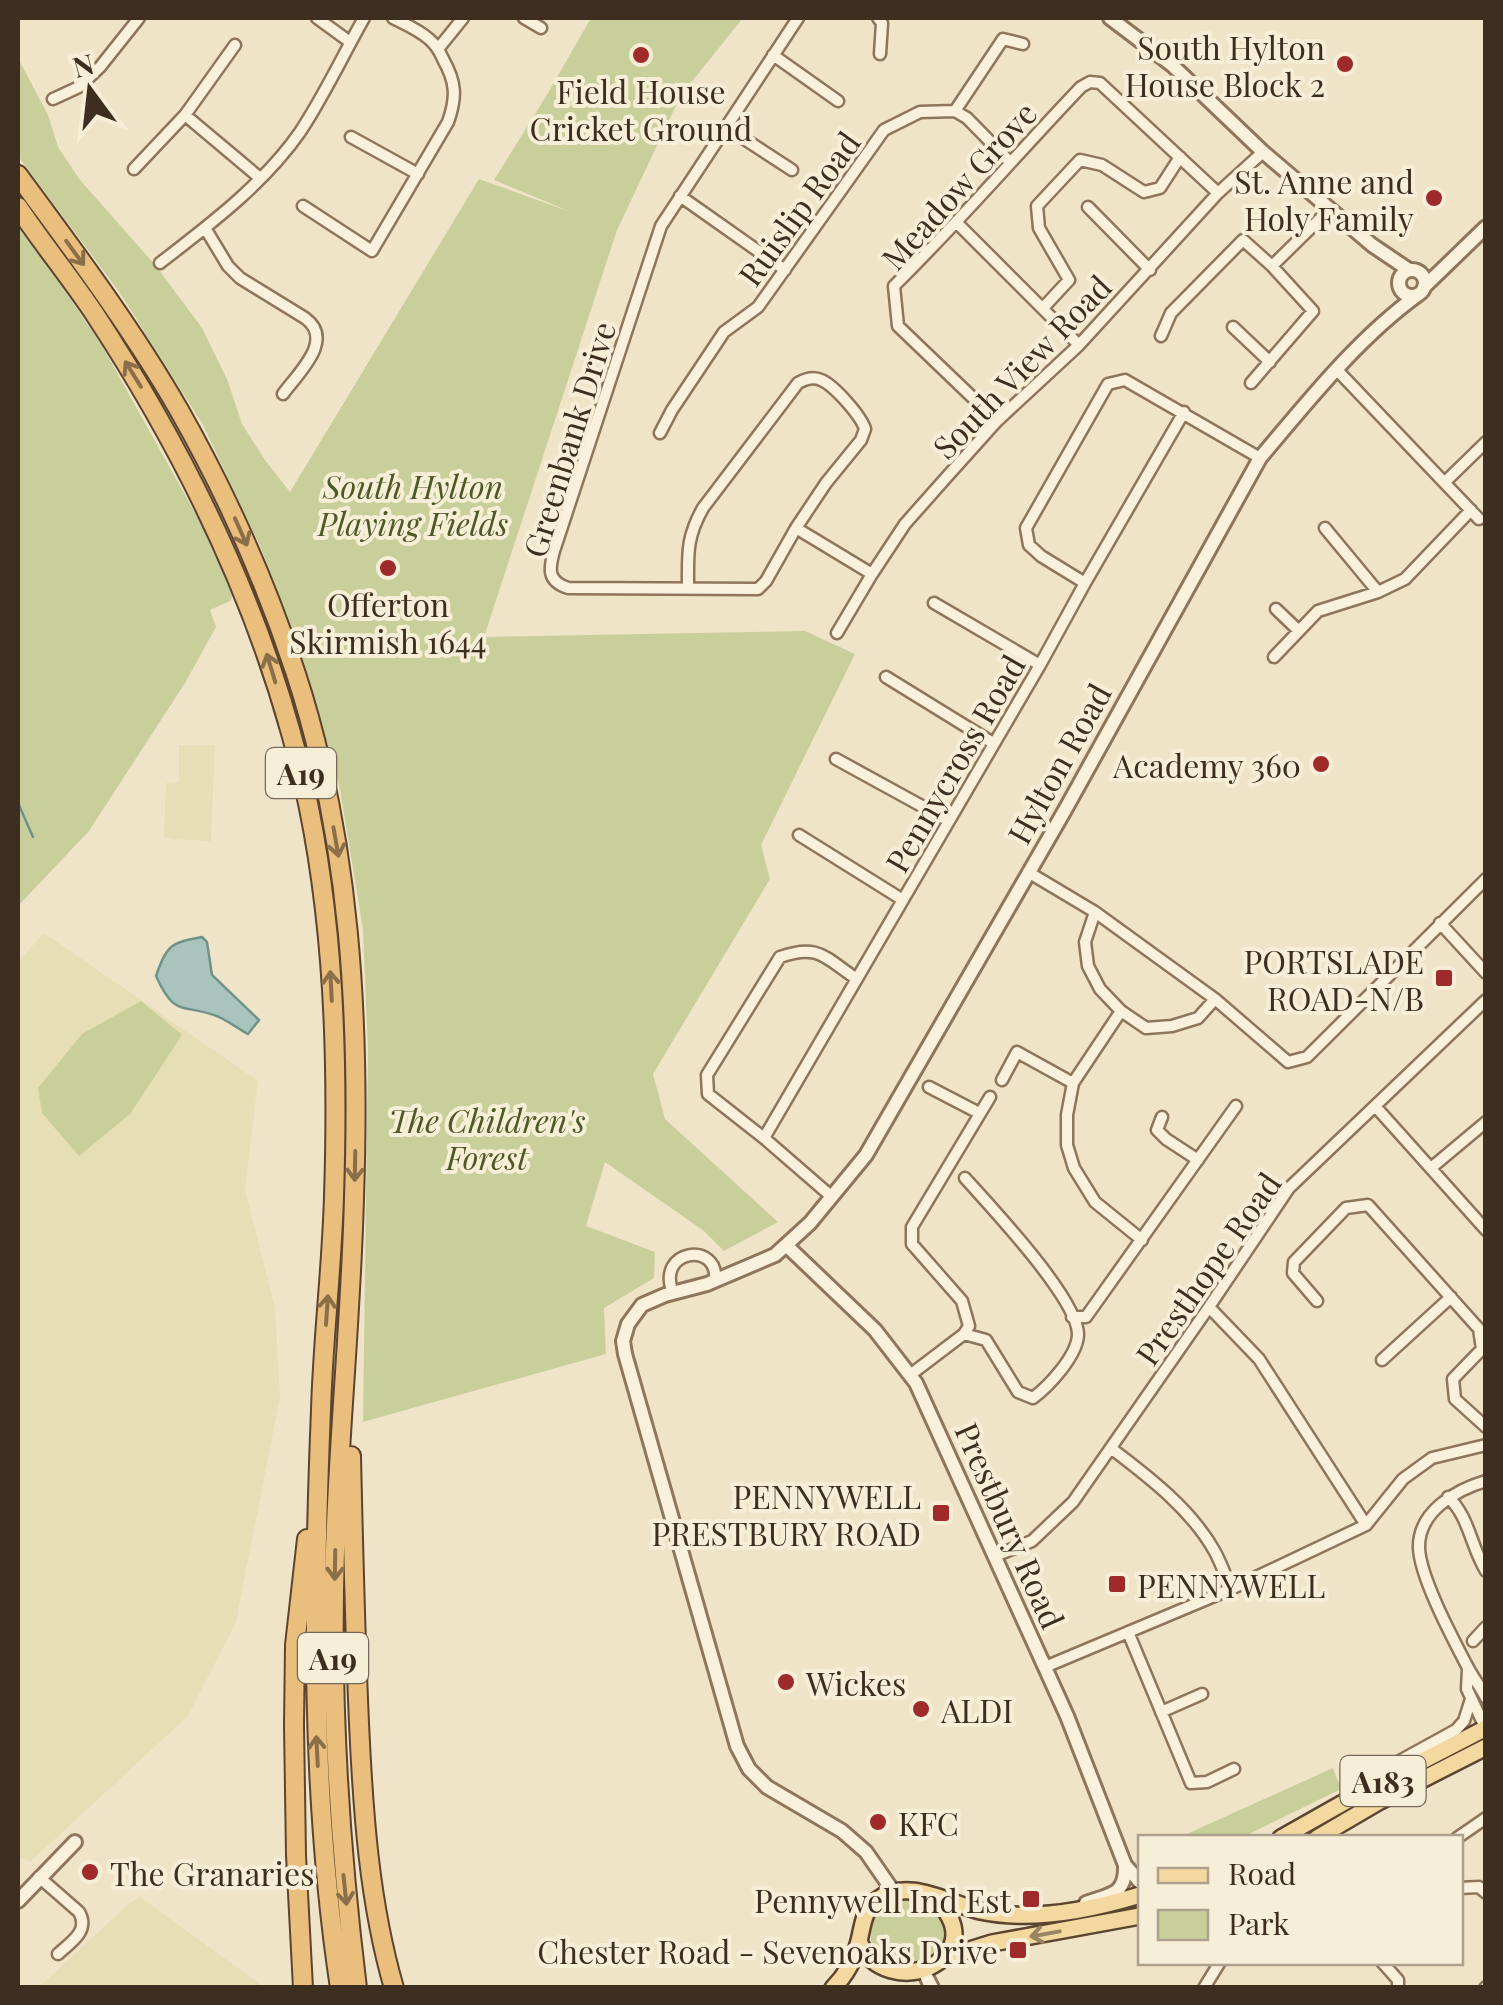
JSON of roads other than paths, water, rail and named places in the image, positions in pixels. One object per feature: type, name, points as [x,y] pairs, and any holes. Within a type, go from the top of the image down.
[{"type":"highway","name":"A19","points":[[18,174],[103,291],[208,463],[260,576],[296,673],[336,839],[350,953],[356,1088],[354,1202],[335,1545],[334,1719],[345,1895],[357,1988]]},
{"type":"highway","name":"A19","points":[[18,207],[96,316],[160,419],[236,570],[292,734],[315,843],[334,1023],[336,1092],[314,1624],[316,1739],[324,1858],[340,1988]]},
{"type":"highway","points":[[348,1328],[363,1811],[383,1944],[394,1988]]},
{"type":"highway","points":[[303,1988],[296,1855],[295,1645],[321,1408]]},
{"type":"main road","name":"A183","points":[[1286,1835],[1486,1725]]},
{"type":"main road","name":"A183","points":[[1322,1835],[1486,1747]]},
{"type":"main road","points":[[834,1988],[850,1964],[862,1921],[872,1904],[893,1891],[922,1892],[982,1912],[1028,1914],[1059,1912],[1138,1896]]},
{"type":"main road","points":[[859,1941],[864,1958],[884,1978],[900,1984],[930,1983],[950,1956],[954,1942],[954,1930],[945,1909],[933,1897]]},
{"type":"main road","points":[[950,1956],[992,1943],[1138,1916]]},
{"type":"street","points":[[53,99],[79,87],[139,18]]},
{"type":"street","points":[[317,18],[350,42]]},
{"type":"street","points":[[160,264],[260,178],[299,133],[364,18]]},
{"type":"street","points":[[303,206],[372,251],[448,122],[455,102],[454,80],[429,38],[393,18]]},
{"type":"street","points":[[438,50],[463,18]]},
{"type":"street","points":[[524,18],[541,28]]},
{"type":"street","name":"Greenbank Drive","points":[[688,588],[688,556],[697,518],[798,382],[807,378],[824,380],[858,414],[865,430],[758,589],[568,588],[555,582],[551,570],[554,551],[661,226],[798,18]]},
{"type":"street","points":[[1110,18],[1172,66],[1263,152],[1372,246],[1424,278],[1422,290],[1406,295],[1372,246]]},
{"type":"street","points":[[880,54],[884,19]]},
{"type":"street","points":[[1010,162],[967,118],[955,111],[1002,38],[1023,44]]},
{"type":"street","points":[[134,169],[184,115],[235,45]]},
{"type":"street","points":[[773,55],[838,102]]},
{"type":"street","name":"Meadow Grove","points":[[997,421],[898,326],[894,286],[958,223],[1081,87],[1090,82],[1100,82],[1180,157]]},
{"type":"street","name":"Ruislip Road","points":[[660,432],[724,332],[758,307],[884,130],[920,112],[955,111]]},
{"type":"street","points":[[184,115],[260,178]]},
{"type":"street","points":[[726,127],[792,170]]},
{"type":"street","points":[[351,137],[418,174]]},
{"type":"street","name":"South View Road","points":[[837,633],[906,524],[997,421],[1080,345],[1218,193],[1263,152]]},
{"type":"street","points":[[1043,308],[1069,280],[1038,228],[1037,206],[1080,160],[1102,165],[1144,192],[1160,188],[1180,157],[1218,193]]},
{"type":"street","points":[[680,196],[785,270]]},
{"type":"street","points":[[1088,207],[1150,270]]},
{"type":"street","points":[[1272,266],[1330,208]]},
{"type":"street","points":[[958,223],[1080,345]]},
{"type":"street","name":"Hylton Road","points":[[893,1891],[866,1852],[842,1831],[766,1787],[737,1746],[624,1354],[628,1324],[642,1305],[775,1255],[832,1197],[866,1155],[1260,458],[1390,315],[1422,290],[1486,227]]},
{"type":"street","points":[[205,228],[240,278],[306,318],[318,333],[318,342],[283,394]]},
{"type":"street","points":[[1161,336],[1171,313],[1243,240],[1313,311],[1251,383]]},
{"type":"street","name":"Hylton Road","points":[[1412,270],[1455,256]]},
{"type":"street","points":[[1399,286],[1400,277],[1412,270]]},
{"type":"street","name":"Hylton Road","points":[[1390,315],[1399,286]]},
{"type":"street","points":[[1233,327],[1270,362]]},
{"type":"street","points":[[1274,657],[1318,611],[1378,592],[1405,578],[1475,514],[1338,370]]},
{"type":"street","points":[[1085,583],[1040,556],[1029,544],[1026,528],[1108,384],[1126,380],[1260,458]]},
{"type":"street","name":"Pennycross Road","points":[[764,1138],[1184,412]]},
{"type":"street","points":[[1444,482],[1486,442]]},
{"type":"street","points":[[796,528],[872,574]]},
{"type":"street","points":[[1325,528],[1378,592]]},
{"type":"street","points":[[934,602],[1040,665]]},
{"type":"street","points":[[1276,608],[1299,631]]},
{"type":"street","points":[[886,677],[993,742]]},
{"type":"street","points":[[836,759],[949,820]]},
{"type":"street","points":[[798,834],[903,900]]},
{"type":"street","points":[[1028,872],[1095,912],[1215,999],[1288,1062],[1308,1057],[1486,879]]},
{"type":"street","points":[[1095,912],[1085,942],[1088,966],[1100,990],[1122,1011],[1146,1028],[1172,1026],[1198,1018],[1215,999]]},
{"type":"street","points":[[1440,923],[1486,973]]},
{"type":"street","points":[[832,1197],[708,1094],[708,1075],[780,957],[813,950],[858,979]]},
{"type":"street","name":"Presthope Road","points":[[995,1556],[1032,1541],[1073,1502],[1289,1188],[1486,1000]]},
{"type":"street","points":[[1122,1011],[1073,1083],[1067,1144],[1074,1168],[1095,1202],[1142,1240]]},
{"type":"street","points":[[1002,1080],[1017,1052],[1073,1083]]},
{"type":"street","points":[[929,1087],[980,1113]]},
{"type":"street","points":[[910,1375],[969,1326],[962,1300],[912,1244],[912,1227],[990,1098]]},
{"type":"street","points":[[1072,1317],[1086,1316],[1236,1106]]},
{"type":"street","points":[[1375,1106],[1486,1230]]},
{"type":"street","points":[[1162,1117],[1157,1130],[1198,1160]]},
{"type":"street","points":[[1431,1168],[1486,1122]]},
{"type":"street","points":[[964,1334],[986,1340],[1018,1392],[1034,1398],[1048,1387],[1073,1351],[1078,1334],[1070,1310],[1032,1254],[965,1178]]},
{"type":"street","points":[[1317,1301],[1293,1274],[1294,1262],[1346,1208],[1368,1205],[1479,1328],[1482,1349],[1453,1379],[1456,1399],[1486,1426]]},
{"type":"street","name":"Prestbury Road","points":[[786,1246],[875,1330],[916,1383],[1045,1667],[1126,1865],[1138,1880]]},
{"type":"street","points":[[673,1293],[671,1270],[675,1262],[689,1254],[698,1254],[712,1263],[715,1280]]},
{"type":"street","points":[[1382,1360],[1450,1297]]},
{"type":"street","points":[[1209,1308],[1259,1359],[1366,1524]]},
{"type":"street","points":[[1045,1667],[1231,1589],[1366,1524],[1403,1480],[1432,1458],[1486,1445]]},
{"type":"street","points":[[1112,1449],[1158,1484],[1185,1513],[1214,1550],[1231,1589]]},
{"type":"street","points":[[1486,1481],[1448,1497],[1427,1518],[1418,1544],[1422,1568],[1486,1698]]},
{"type":"street","points":[[1448,1497],[1458,1506],[1475,1554],[1486,1570]]},
{"type":"street","points":[[1474,1641],[1486,1627]]},
{"type":"street","points":[[1128,1632],[1191,1783],[1207,1782],[1234,1769]]},
{"type":"street","points":[[1468,1668],[1467,1689],[1486,1725]]},
{"type":"street","points":[[1160,1712],[1202,1694]]},
{"type":"street","points":[[1359,1794],[1386,1769],[1456,1730],[1472,1699]]},
{"type":"street","points":[[1462,1835],[1486,1818]]},
{"type":"street","points":[[18,1901],[76,1842]]},
{"type":"street","points":[[1059,1912],[1117,1892],[1126,1880],[1126,1865]]},
{"type":"street","points":[[39,1877],[83,1920],[79,1934],[58,1954]]},
{"type":"street","points":[[1463,1888],[1479,1887],[1486,1893]]},
{"type":"street","points":[[1204,1988],[1218,1965]]},
{"type":"street","points":[[1385,1965],[1398,1980],[1398,1988]]},
{"type":"water","points":[[202,937],[207,942],[212,975],[259,1020],[248,1034],[219,1017],[175,1004],[156,976],[171,947]]},
{"type":"waterway","points":[[18,803],[33,837]]},
{"type":"place","name":"Field House Cricket Ground","points":[[641,55]]},
{"type":"place","name":"South Hylton House Block 2","points":[[1345,64]]},
{"type":"place","name":"St. Anne and Holy Family","points":[[1434,198]]},
{"type":"place","name":"Offerton Skirmish 1644","points":[[388,568]]},
{"type":"place","name":"Academy 360","points":[[1321,764]]},
{"type":"place","name":"PORTSLADE ROAD-N/B","points":[[1444,978]]},
{"type":"place","name":"PENNYWELL PRESTBURY ROAD","points":[[941,1513]]},
{"type":"place","name":"PENNYWELL","points":[[1117,1584]]},
{"type":"place","name":"Wickes","points":[[786,1682]]},
{"type":"place","name":"ALDI","points":[[921,1709]]},
{"type":"place","name":"KFC","points":[[878,1822]]},
{"type":"place","name":"The Granaries","points":[[90,1872]]},
{"type":"place","name":"Pennywell Ind Est","points":[[1031,1899]]},
{"type":"place","name":"Chester Road - Sevenoaks Drive","points":[[1018,1950]]},
{"type":"park label","name":"South Hylton Playing Fields","points":[[413,504]]},
{"type":"park label","name":"The Children's Forest","points":[[487,1138]]}]
